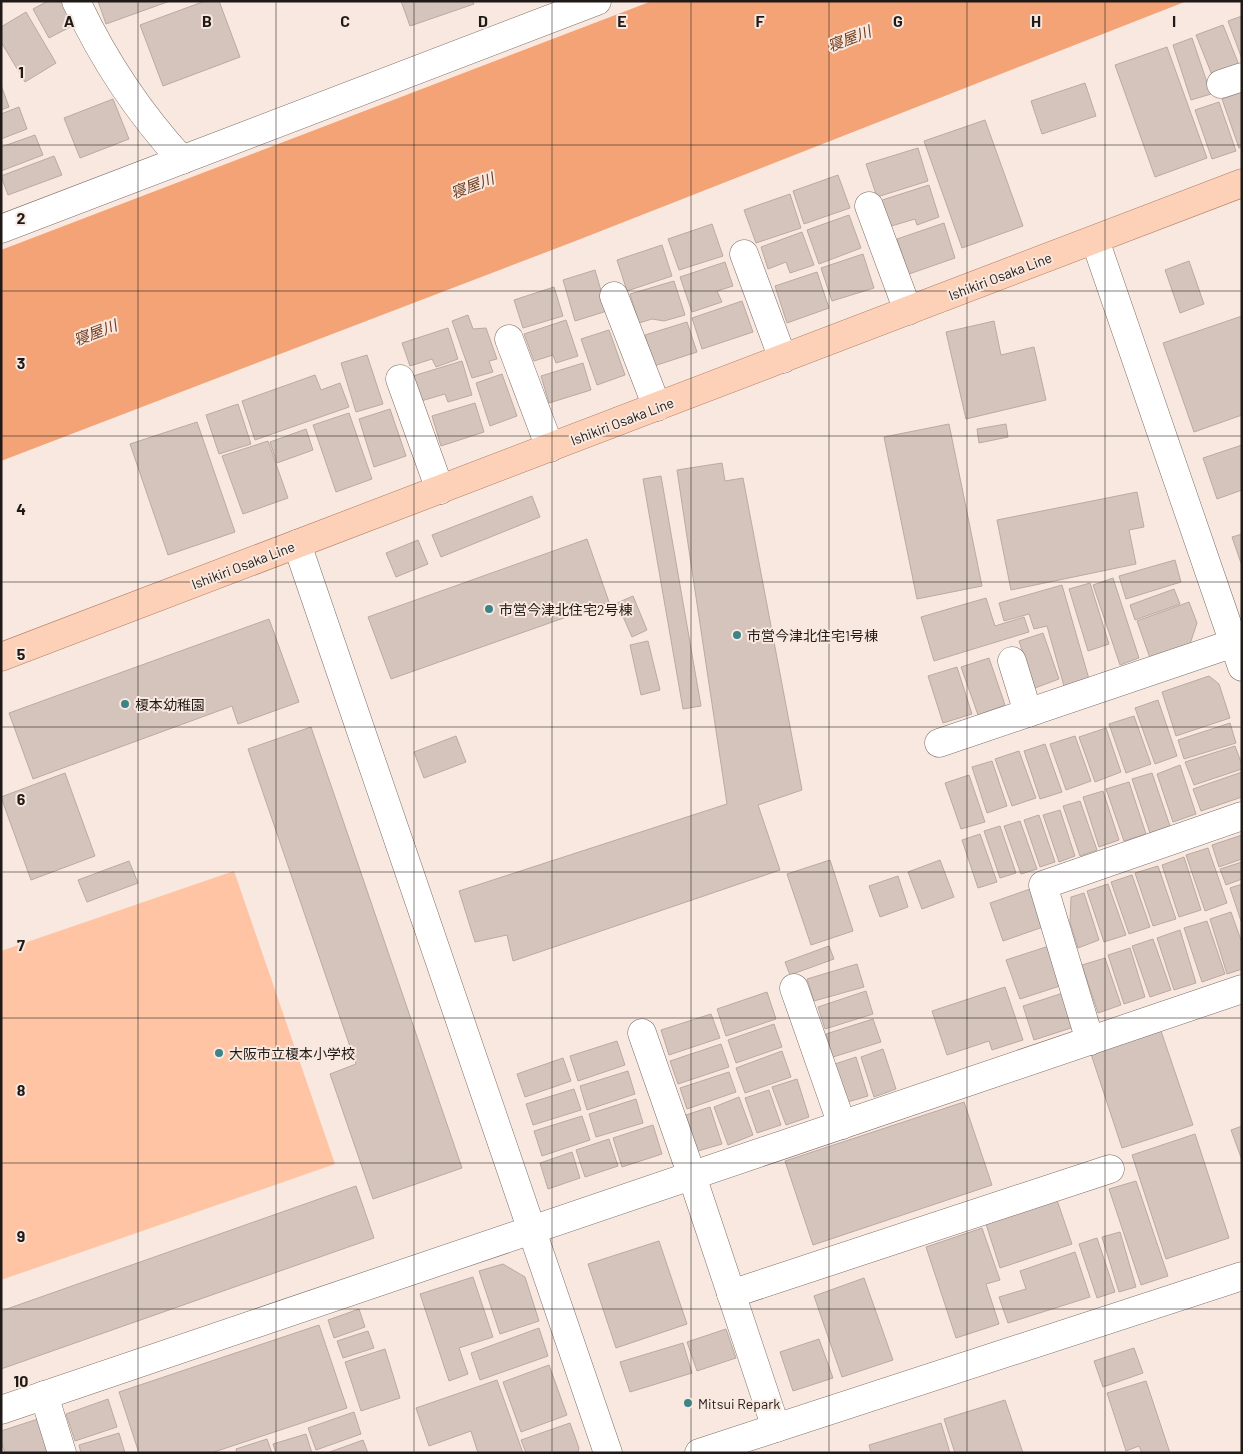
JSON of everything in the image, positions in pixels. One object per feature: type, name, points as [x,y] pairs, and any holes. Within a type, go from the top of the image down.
[{"type":"main road","name":"Ishikiri Osaka Line","points":[[1,657],[1242,183]]},
{"type":"street","points":[[76,1],[108,63],[161,136],[182,160]]},
{"type":"street","points":[[4,220],[182,160],[597,1]]},
{"type":"street","points":[[869,206],[908,311]]},
{"type":"street","points":[[939,743],[1028,713],[1238,655],[1094,240]]},
{"type":"street","points":[[744,254],[783,359]]},
{"type":"street","points":[[614,296],[657,407]]},
{"type":"street","points":[[509,339],[550,448]]},
{"type":"street","points":[[400,379],[440,490]]},
{"type":"street","points":[[297,544],[608,1453]]},
{"type":"street","points":[[1012,661],[1028,713]]},
{"type":"street","points":[[1090,1041],[1043,885],[1242,816]]},
{"type":"street","points":[[794,988],[842,1125]]},
{"type":"street","points":[[1,1410],[1242,989]]},
{"type":"street","points":[[642,1033],[776,1428]]},
{"type":"street","points":[[731,1294],[1110,1169]]},
{"type":"street","points":[[699,1453],[1242,1276]]},
{"type":"street","points":[[44,1395],[62,1453]]},
{"type":"shaded area","points":[[234,871],[335,1164],[1,1280],[1,951]]},
{"type":"water","name":"寝屋川","points":[[652,1],[1187,1],[578,240],[1,461],[1,250]]},
{"type":"building","points":[[48,1],[63,1],[76,24],[49,38],[33,9]]},
{"type":"building","points":[[98,1],[170,1],[106,24]]},
{"type":"building","points":[[205,1],[219,1],[240,57],[163,86],[140,25]]},
{"type":"building","points":[[401,1],[473,1],[474,4],[410,26]]},
{"type":"building","points":[[26,12],[56,63],[25,82],[1,42],[1,27]]},
{"type":"building","points":[[1242,16],[1242,59],[1228,21]]},
{"type":"building","points":[[1223,25],[1239,65],[1212,75],[1196,35]]},
{"type":"building","points":[[1192,38],[1211,94],[1191,100],[1173,45]]},
{"type":"building","points":[[1167,47],[1207,158],[1155,177],[1115,65]]},
{"type":"building","points":[[1085,83],[1096,116],[1042,134],[1031,101]]},
{"type":"building","points":[[1,85],[9,107],[1,110]]},
{"type":"building","points":[[1242,92],[1242,147],[1239,148],[1222,99]]},
{"type":"building","points":[[113,99],[129,139],[80,158],[64,118]]},
{"type":"building","points":[[1219,102],[1236,151],[1212,159],[1195,110]]},
{"type":"building","points":[[19,107],[27,129],[1,139],[1,114]]},
{"type":"building","points":[[985,120],[1023,226],[962,248],[924,141]]},
{"type":"building","points":[[35,135],[43,155],[1,171],[1,147]]},
{"type":"building","points":[[918,148],[928,181],[877,197],[866,164]]},
{"type":"building","points":[[54,156],[62,175],[8,195],[1,176]]},
{"type":"building","points":[[838,175],[850,208],[804,224],[793,191]]},
{"type":"building","points":[[929,185],[939,217],[917,225],[915,219],[888,227],[879,201]]},
{"type":"building","points":[[790,194],[801,228],[756,243],[744,210]]},
{"type":"building","points":[[849,215],[861,248],[819,264],[807,230]]},
{"type":"building","points":[[944,223],[955,258],[909,274],[897,239]]},
{"type":"building","points":[[712,224],[723,256],[679,270],[668,239]]},
{"type":"building","points":[[802,232],[814,265],[790,273],[786,262],[768,269],[761,247]]},
{"type":"building","points":[[662,245],[672,276],[627,291],[617,260]]},
{"type":"building","points":[[863,254],[874,288],[832,301],[821,268]]},
{"type":"building","points":[[1189,261],[1204,304],[1180,313],[1165,270]]},
{"type":"building","points":[[725,262],[733,286],[717,291],[722,302],[692,312],[680,277]]},
{"type":"building","points":[[595,270],[607,311],[575,321],[563,280]]},
{"type":"building","points":[[817,272],[829,308],[787,323],[775,286]]},
{"type":"building","points":[[674,281],[685,315],[664,321],[652,319],[639,323],[630,294]]},
{"type":"building","points":[[554,287],[563,316],[523,328],[514,300]]},
{"type":"building","points":[[742,301],[753,332],[702,349],[692,318]]},
{"type":"building","points":[[468,315],[473,329],[486,328],[497,359],[489,361],[493,372],[472,378],[452,321]]},
{"type":"building","points":[[1242,316],[1242,415],[1194,432],[1163,343]]},
{"type":"building","points":[[566,320],[578,356],[556,363],[553,355],[534,361],[524,334]]},
{"type":"building","points":[[994,321],[1001,355],[1034,347],[1046,400],[966,419],[946,332]]},
{"type":"building","points":[[687,322],[697,352],[654,366],[645,335]]},
{"type":"building","points":[[448,328],[458,359],[436,367],[432,359],[410,366],[402,343]]},
{"type":"building","points":[[609,330],[625,375],[597,385],[581,339]]},
{"type":"building","points":[[367,355],[383,404],[356,412],[341,363]]},
{"type":"building","points":[[462,361],[472,395],[448,402],[445,394],[421,401],[413,376]]},
{"type":"building","points":[[583,363],[591,390],[549,403],[541,376]]},
{"type":"building","points":[[502,374],[517,416],[490,426],[476,383]]},
{"type":"building","points":[[315,375],[321,390],[340,383],[349,407],[255,440],[242,401]]},
{"type":"building","points":[[475,403],[484,432],[441,446],[432,416]]},
{"type":"building","points":[[238,404],[251,444],[219,454],[206,415]]},
{"type":"building","points":[[390,409],[406,456],[374,467],[359,419]]},
{"type":"building","points":[[349,413],[372,479],[336,492],[313,425]]},
{"type":"building","points":[[197,422],[235,532],[168,555],[130,444]]},
{"type":"building","points":[[949,424],[982,586],[917,599],[884,437]]},
{"type":"building","points":[[1006,424],[1008,437],[979,443],[977,429]]},
{"type":"building","points":[[306,429],[313,450],[277,463],[270,442]]},
{"type":"building","points":[[268,441],[288,498],[243,514],[222,456]]},
{"type":"building","points":[[1242,445],[1242,490],[1217,499],[1203,458]]},
{"type":"building","name":"市営今津北住宅1号棟","points":[[722,463],[725,481],[743,478],[802,790],[758,805],[780,870],[513,961],[507,935],[475,942],[459,891],[727,804],[677,470]]},
{"type":"building","points":[[661,476],[701,706],[683,709],[643,479]]},
{"type":"building","points":[[1137,492],[1144,527],[1129,530],[1136,564],[1011,590],[997,520]]},
{"type":"building","points":[[532,496],[540,517],[441,557],[432,535]]},
{"type":"building","points":[[1242,534],[1242,566],[1232,537]]},
{"type":"building","name":"市営今津北住宅2号棟","points":[[587,539],[609,602],[391,679],[368,617]]},
{"type":"building","points":[[418,540],[428,564],[396,577],[386,553]]},
{"type":"building","points":[[1175,560],[1181,582],[1126,599],[1119,576]]},
{"type":"building","points":[[1113,578],[1139,658],[1120,665],[1093,585]]},
{"type":"building","points":[[1090,583],[1109,644],[1088,651],[1069,589]]},
{"type":"building","points":[[1062,585],[1089,679],[1064,686],[1047,626],[1034,629],[1029,614],[1004,621],[999,603]]},
{"type":"building","points":[[1174,589],[1180,604],[1135,620],[1130,605]]},
{"type":"building","points":[[633,596],[647,630],[632,637],[617,603]]},
{"type":"building","points":[[986,598],[995,626],[1024,617],[1029,632],[934,661],[921,617]]},
{"type":"building","points":[[1189,602],[1197,623],[1190,644],[1150,658],[1137,621]]},
{"type":"building","points":[[269,619],[299,702],[238,724],[232,706],[33,779],[9,713]]},
{"type":"building","points":[[1043,633],[1059,679],[1035,688],[1019,641]]},
{"type":"building","points":[[648,641],[660,690],[641,695],[630,645]]},
{"type":"building","points":[[989,658],[1005,705],[978,715],[961,667]]},
{"type":"building","points":[[957,667],[972,714],[943,723],[928,676]]},
{"type":"building","points":[[1209,676],[1219,684],[1230,718],[1176,736],[1162,692]]},
{"type":"building","points":[[1158,700],[1177,756],[1155,764],[1135,708]]},
{"type":"building","points":[[1134,716],[1151,764],[1126,773],[1109,724]]},
{"type":"building","points":[[1230,723],[1236,743],[1184,759],[1178,740]]},
{"type":"building","points":[[311,727],[462,1168],[373,1199],[330,1074],[356,1064],[248,749]]},
{"type":"building","points":[[1106,728],[1121,772],[1095,782],[1079,737]]},
{"type":"building","points":[[456,736],[466,762],[424,778],[414,752]]},
{"type":"building","points":[[1075,736],[1091,781],[1066,790],[1050,744]]},
{"type":"building","points":[[1045,744],[1062,792],[1040,799],[1024,751]]},
{"type":"building","points":[[1235,746],[1242,769],[1194,785],[1185,762]]},
{"type":"building","points":[[1019,751],[1036,798],[1012,806],[995,759]]},
{"type":"building","points":[[992,761],[1007,806],[987,813],[972,767]]},
{"type":"building","points":[[1180,765],[1196,814],[1173,822],[1157,774]]},
{"type":"building","points":[[1242,772],[1242,797],[1201,811],[1193,789]]},
{"type":"building","points":[[65,773],[95,856],[31,880],[1,797]]},
{"type":"building","points":[[1152,773],[1170,826],[1150,833],[1132,779]]},
{"type":"building","points":[[969,775],[985,822],[961,829],[945,783]]},
{"type":"building","points":[[1129,782],[1146,834],[1124,841],[1106,789]]},
{"type":"building","points":[[1103,791],[1119,840],[1099,847],[1083,797]]},
{"type":"building","points":[[1080,801],[1097,850],[1080,856],[1063,806]]},
{"type":"building","points":[[1060,810],[1075,856],[1059,862],[1043,815]]},
{"type":"building","points":[[1039,815],[1055,862],[1040,867],[1024,820]]},
{"type":"building","points":[[1020,821],[1037,869],[1021,874],[1004,826]]},
{"type":"building","points":[[1000,826],[1016,873],[1000,878],[984,831]]},
{"type":"building","points":[[980,834],[997,882],[978,888],[962,840]]},
{"type":"building","points":[[1242,835],[1242,859],[1219,867],[1212,845]]},
{"type":"building","points":[[1208,848],[1227,903],[1205,911],[1186,855]]},
{"type":"building","points":[[1184,857],[1201,910],[1179,917],[1162,865]]},
{"type":"building","points":[[830,860],[853,931],[811,945],[787,874]]},
{"type":"building","points":[[940,860],[954,897],[922,909],[908,872]]},
{"type":"building","points":[[129,861],[138,883],[87,902],[78,880]]},
{"type":"building","points":[[1242,862],[1242,879],[1226,885],[1220,869]]},
{"type":"building","points":[[1158,866],[1176,919],[1153,926],[1135,873]]},
{"type":"building","points":[[1132,875],[1150,927],[1129,934],[1111,882]]},
{"type":"building","points":[[898,876],[908,907],[880,917],[869,886]]},
{"type":"building","points":[[1108,884],[1126,935],[1104,942],[1087,891]]},
{"type":"building","points":[[1242,884],[1242,921],[1241,921],[1230,888]]},
{"type":"building","points":[[1033,888],[1046,926],[1003,941],[990,903]]},
{"type":"building","points":[[1084,893],[1099,940],[1078,948],[1070,922],[1071,897]]},
{"type":"building","points":[[1231,912],[1242,943],[1242,969],[1227,974],[1210,919]]},
{"type":"building","points":[[1207,921],[1225,974],[1202,982],[1184,928]]},
{"type":"building","points":[[1180,930],[1196,983],[1174,990],[1157,938]]},
{"type":"building","points":[[1153,939],[1171,990],[1150,997],[1132,946]]},
{"type":"building","points":[[829,946],[834,959],[790,975],[785,962]]},
{"type":"building","points":[[1049,946],[1063,985],[1020,999],[1006,960]]},
{"type":"building","points":[[1130,948],[1145,997],[1124,1004],[1108,955]]},
{"type":"building","points":[[1105,958],[1121,1005],[1098,1013],[1082,965]]},
{"type":"building","points":[[857,964],[864,987],[814,1001],[807,979]]},
{"type":"building","points":[[1005,987],[1023,1040],[992,1050],[989,1041],[947,1055],[932,1011]]},
{"type":"building","points":[[866,991],[873,1014],[825,1029],[818,1007]]},
{"type":"building","points":[[767,992],[776,1019],[726,1036],[717,1009]]},
{"type":"building","points":[[1063,993],[1074,1027],[1034,1040],[1023,1006]]},
{"type":"building","points":[[711,1014],[720,1038],[669,1055],[661,1030]]},
{"type":"building","points":[[873,1019],[881,1042],[833,1057],[826,1034]]},
{"type":"building","points":[[774,1024],[782,1047],[736,1063],[728,1040]]},
{"type":"building","points":[[1161,1031],[1193,1125],[1122,1148],[1091,1054]]},
{"type":"building","points":[[617,1041],[625,1065],[578,1081],[570,1056]]},
{"type":"building","points":[[721,1044],[729,1067],[678,1084],[670,1061]]},
{"type":"building","points":[[883,1049],[896,1089],[874,1097],[861,1057]]},
{"type":"building","points":[[782,1051],[791,1077],[745,1093],[736,1068]]},
{"type":"building","points":[[856,1057],[868,1096],[844,1103],[832,1065]]},
{"type":"building","points":[[563,1058],[571,1081],[525,1097],[517,1074]]},
{"type":"building","points":[[628,1071],[635,1094],[587,1110],[580,1086]]},
{"type":"building","points":[[729,1072],[736,1092],[687,1109],[680,1088]]},
{"type":"building","points":[[797,1079],[809,1117],[786,1125],[772,1087]]},
{"type":"building","points":[[574,1089],[581,1110],[533,1125],[526,1104]]},
{"type":"building","points":[[769,1090],[781,1125],[757,1133],[745,1098]]},
{"type":"building","points":[[739,1097],[753,1135],[728,1145],[714,1107]]},
{"type":"building","points":[[636,1099],[643,1123],[596,1137],[589,1114]]},
{"type":"building","points":[[964,1102],[992,1185],[813,1245],[785,1161]]},
{"type":"building","points":[[710,1107],[722,1144],[698,1151],[686,1115]]},
{"type":"building","points":[[582,1116],[590,1140],[542,1156],[534,1131]]},
{"type":"building","points":[[653,1125],[662,1154],[622,1167],[613,1138]]},
{"type":"building","points":[[1242,1126],[1242,1160],[1231,1130]]},
{"type":"building","points":[[1195,1134],[1229,1238],[1166,1259],[1132,1155]]},
{"type":"building","points":[[609,1139],[618,1166],[585,1177],[576,1150]]},
{"type":"building","points":[[572,1152],[580,1178],[548,1189],[540,1163]]},
{"type":"building","points":[[1136,1181],[1168,1276],[1141,1285],[1109,1189]]},
{"type":"building","points":[[356,1186],[374,1238],[1,1369],[1,1311]]},
{"type":"building","points":[[1057,1200],[1072,1244],[1000,1268],[986,1224]]},
{"type":"building","points":[[982,1228],[1000,1280],[986,1284],[999,1324],[956,1338],[926,1247]]},
{"type":"building","points":[[1120,1232],[1136,1287],[1119,1292],[1102,1237]]},
{"type":"building","points":[[1097,1238],[1115,1292],[1097,1298],[1079,1244]]},
{"type":"building","points":[[659,1241],[687,1324],[616,1348],[588,1264]]},
{"type":"building","points":[[1075,1252],[1090,1297],[1008,1323],[999,1297],[1026,1289],[1020,1271]]},
{"type":"building","points":[[503,1264],[525,1277],[539,1321],[500,1334],[479,1271]]},
{"type":"building","points":[[473,1277],[493,1337],[459,1348],[468,1374],[449,1381],[420,1294]]},
{"type":"building","points":[[864,1278],[893,1360],[842,1377],[814,1296]]},
{"type":"building","points":[[359,1309],[365,1327],[334,1338],[328,1320]]},
{"type":"building","points":[[319,1325],[347,1408],[211,1453],[139,1453],[119,1392]]},
{"type":"building","points":[[539,1328],[548,1356],[480,1380],[471,1353]]},
{"type":"building","points":[[726,1329],[736,1358],[697,1371],[687,1342]]},
{"type":"building","points":[[368,1331],[374,1348],[343,1358],[337,1341]]},
{"type":"building","points":[[819,1339],[833,1378],[793,1391],[780,1352]]},
{"type":"building","points":[[683,1343],[692,1373],[630,1392],[620,1362]]},
{"type":"building","points":[[1134,1348],[1143,1373],[1103,1387],[1094,1361]]},
{"type":"building","points":[[385,1349],[400,1398],[361,1411],[345,1362]]},
{"type":"building","points":[[549,1365],[567,1415],[521,1432],[503,1382]]},
{"type":"building","points":[[497,1380],[523,1453],[478,1453],[471,1431],[429,1446],[416,1408]]},
{"type":"building","points":[[1146,1381],[1170,1453],[1142,1453],[1139,1446],[1126,1451],[1107,1393]]},
{"type":"building","points":[[108,1399],[117,1427],[75,1441],[66,1414]]},
{"type":"building","points":[[1005,1400],[1023,1453],[955,1453],[944,1419]]},
{"type":"building","points":[[354,1412],[361,1434],[316,1450],[308,1428]]},
{"type":"building","points":[[38,1419],[48,1453],[5,1453],[1,1441],[1,1431]]},
{"type":"building","points":[[570,1423],[579,1448],[578,1453],[526,1453],[521,1440]]},
{"type":"building","points":[[941,1423],[950,1453],[871,1453],[869,1445]]},
{"type":"building","points":[[119,1433],[125,1453],[81,1453],[79,1445]]},
{"type":"building","points":[[306,1434],[312,1453],[276,1453],[273,1444]]},
{"type":"building","points":[[267,1439],[272,1453],[237,1453],[236,1449]]},
{"type":"building","points":[[363,1440],[368,1453],[327,1453]]},
{"type":"place","name":"市営今津北住宅2号棟","points":[[489,609]]},
{"type":"place","name":"市営今津北住宅1号棟","points":[[737,635]]},
{"type":"place","name":"榎本幼稚園","points":[[125,704]]},
{"type":"place","name":"大阪市立榎本小学校","points":[[219,1053]]},
{"type":"place","name":"Mitsui Repark","points":[[688,1403]]}]
